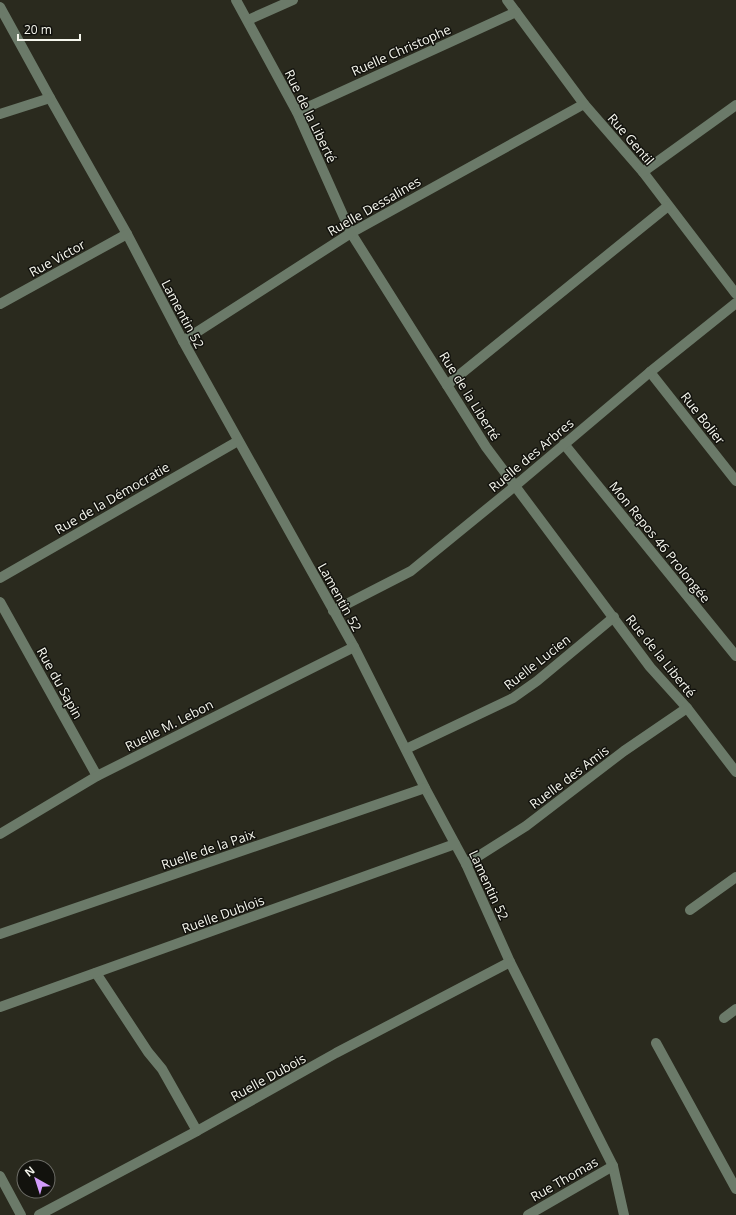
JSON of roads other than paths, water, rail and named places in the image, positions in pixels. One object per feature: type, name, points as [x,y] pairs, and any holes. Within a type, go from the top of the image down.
[{"type":"street","name":"Rue de la Liberté","points":[[236,0],[297,112],[351,233],[486,447],[650,667],[687,708],[736,772]]},
{"type":"street","points":[[248,20],[293,0]]},
{"type":"street","name":"Rue Gentil","points":[[507,0],[584,104],[643,172],[736,294]]},
{"type":"street","name":"Lamentin 52","points":[[0,7],[127,234],[183,341],[354,647],[406,749],[424,788],[466,864],[510,962],[613,1166],[624,1215]]},
{"type":"street","name":"Ruelle Christophe","points":[[297,112],[516,12]]},
{"type":"street","points":[[0,114],[50,98]]},
{"type":"street","name":"Ruelle Dessalines","points":[[183,341],[351,233],[584,104]]},
{"type":"street","points":[[643,172],[736,105]]},
{"type":"street","points":[[447,385],[668,206]]},
{"type":"street","name":"Rue Victor","points":[[0,304],[127,234]]},
{"type":"street","name":"Ruelle des Arbres","points":[[334,611],[411,571],[515,486],[650,372],[736,303]]},
{"type":"street","name":"Rue Bolier","points":[[650,372],[736,481]]},
{"type":"street","name":"Rue de la Démocratie","points":[[0,578],[238,440]]},
{"type":"street","name":"Mon Repos 46 Prolongée","points":[[564,444],[736,656]]},
{"type":"street","name":"Rue du Sapin","points":[[0,602],[97,776]]},
{"type":"street","name":"Ruelle Lucien","points":[[406,749],[513,698],[537,681],[614,617]]},
{"type":"street","name":"Ruelle M. Lebon","points":[[0,834],[97,776],[354,647]]},
{"type":"street","name":"Ruelle des Amis","points":[[466,864],[526,826],[624,751],[687,708]]},
{"type":"street","name":"Ruelle de la Paix","points":[[0,934],[424,788]]},
{"type":"street","name":"Ruelle Dublois","points":[[0,1007],[455,844]]},
{"type":"street","points":[[690,910],[736,877]]},
{"type":"street","name":"Ruelle Dubois","points":[[39,1215],[197,1131],[336,1053],[510,962]]},
{"type":"street","points":[[96,973],[148,1052],[162,1069],[197,1131]]},
{"type":"street","points":[[724,1018],[736,1009]]},
{"type":"street","points":[[656,1043],[736,1189]]},
{"type":"street","name":"Rue Thomas","points":[[528,1215],[613,1166]]},
{"type":"street","points":[[0,1176],[21,1215]]}]
